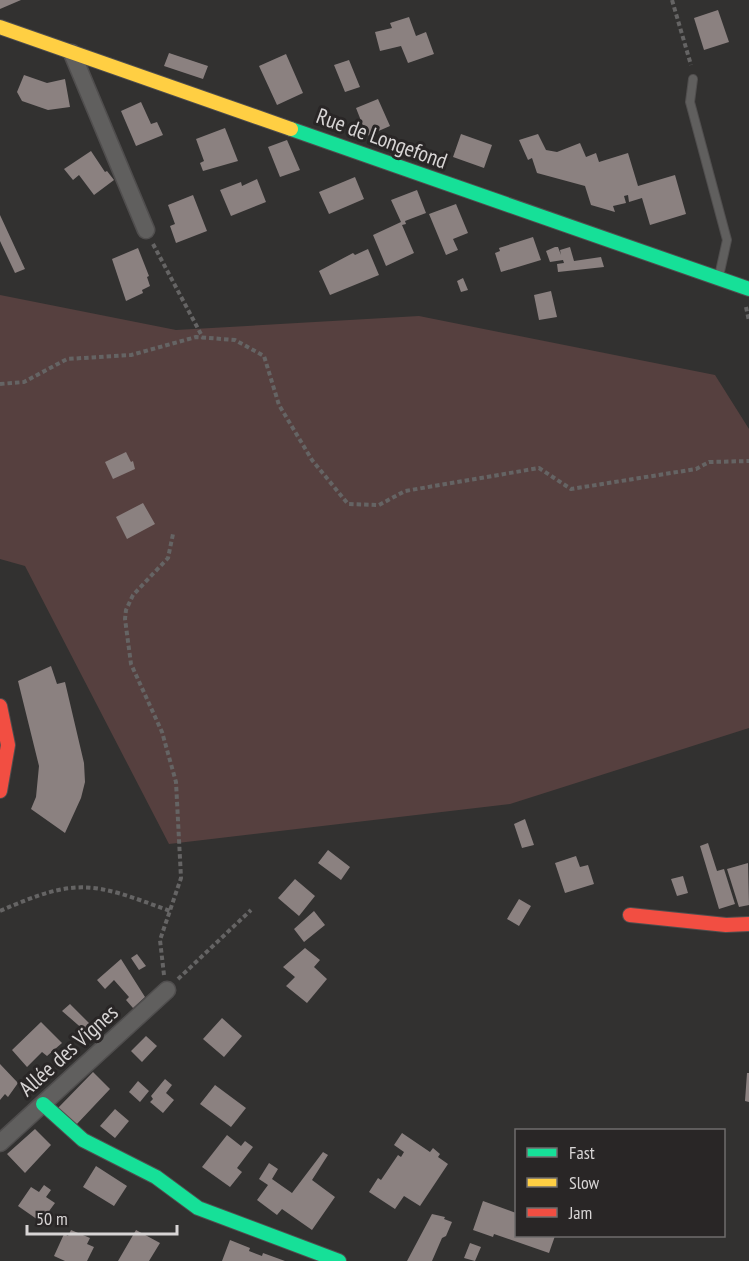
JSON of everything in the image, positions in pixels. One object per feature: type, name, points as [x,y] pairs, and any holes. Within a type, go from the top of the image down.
[{"type":"street","name":"Rue de Longefond","points":[[0,27],[749,289]]},
{"type":"street","points":[[72,53],[146,230]]},
{"type":"street","points":[[0,706],[8,745],[0,791]]},
{"type":"street","points":[[630,915],[726,925],[749,924]]},
{"type":"street","name":"Allée des Vignes","points":[[0,1143],[167,990]]},
{"type":"street","points":[[43,1104],[83,1140],[156,1177],[198,1208],[339,1261]]},
{"type":"lane","points":[[693,79],[690,102],[728,240],[719,278]]},
{"type":"path","points":[[672,0],[693,79]]},
{"type":"path","points":[[146,230],[203,338]]},
{"type":"path","points":[[0,384],[24,382],[67,359],[131,355],[196,337],[235,340],[264,357],[279,405],[312,460],[348,504],[379,505],[405,491],[539,468],[571,489],[696,469],[709,462],[749,461]]},
{"type":"path","points":[[167,990],[160,940],[181,878],[176,782],[162,732],[130,664],[125,619],[126,610],[133,595],[168,558],[173,534]]},
{"type":"path","points":[[0,911],[40,893],[80,885],[117,892],[170,911]]},
{"type":"path","points":[[167,990],[251,910]]},
{"type":"shaded area","points":[[0,295],[176,330],[419,316],[715,375],[749,429],[749,728],[510,804],[169,844],[25,566],[0,559]]},
{"type":"building","points":[[0,0],[21,0],[0,9]]},
{"type":"building","points":[[718,10],[729,42],[704,50],[694,18]]},
{"type":"building","points":[[409,17],[416,36],[426,32],[434,54],[408,63],[401,46],[380,51],[375,32],[392,28],[390,23]]},
{"type":"building","points":[[169,53],[208,66],[203,79],[164,66]]},
{"type":"building","points":[[286,54],[303,93],[277,105],[259,66]]},
{"type":"building","points":[[349,60],[360,87],[345,92],[334,65]]},
{"type":"building","points":[[24,75],[47,83],[65,79],[70,107],[48,110],[22,101],[17,92]]},
{"type":"building","points":[[378,99],[390,126],[367,136],[356,108]]},
{"type":"building","points":[[141,102],[151,124],[157,122],[163,135],[136,146],[121,111]]},
{"type":"building","points":[[225,128],[238,161],[203,171],[200,163],[204,161],[196,139]]},
{"type":"building","points":[[461,134],[492,145],[484,168],[453,157]]},
{"type":"building","points":[[538,134],[546,150],[557,152],[580,143],[586,157],[596,153],[599,162],[628,153],[638,186],[675,175],[686,214],[650,225],[642,198],[629,202],[628,195],[624,196],[626,203],[613,206],[615,212],[591,205],[585,186],[537,173],[532,158],[528,160],[519,140]]},
{"type":"building","points":[[287,140],[300,170],[280,177],[268,147]]},
{"type":"building","points":[[91,151],[105,172],[107,171],[114,180],[94,195],[79,175],[73,180],[64,169]]},
{"type":"building","points":[[355,177],[364,199],[329,214],[319,192]]},
{"type":"building","points":[[257,179],[266,202],[231,216],[220,190],[241,182],[242,186]]},
{"type":"building","points":[[417,190],[426,213],[405,221],[406,224],[402,225],[414,253],[386,266],[373,235],[401,222],[391,200]]},
{"type":"building","points":[[193,195],[207,231],[176,243],[170,226],[175,224],[168,205]]},
{"type":"building","points":[[456,204],[468,233],[453,239],[458,250],[446,255],[429,214]]},
{"type":"building","points":[[0,215],[25,269],[15,273],[0,241]]},
{"type":"building","points":[[533,237],[541,260],[501,272],[495,253],[500,251],[499,248]]},
{"type":"building","points":[[558,247],[561,255],[560,250],[570,247],[574,261],[601,257],[604,267],[558,272],[557,264],[564,263],[563,260],[550,262],[546,251]]},
{"type":"building","points":[[138,248],[149,276],[147,277],[150,286],[142,290],[143,293],[126,301],[112,259]]},
{"type":"building","points":[[368,249],[379,275],[330,295],[319,271],[353,253],[355,255]]},
{"type":"building","points":[[463,278],[468,290],[461,292],[457,281]]},
{"type":"building","points":[[551,291],[557,317],[539,320],[534,295]]},
{"type":"building","points":[[126,452],[131,462],[133,461],[135,469],[113,479],[105,462]]},
{"type":"building","points":[[143,503],[155,524],[127,539],[116,517]]},
{"type":"building","points":[[51,666],[57,684],[65,682],[84,763],[85,782],[81,798],[65,833],[31,809],[36,797],[39,766],[18,681]]},
{"type":"building","points":[[525,819],[534,845],[522,848],[514,824]]},
{"type":"building","points":[[708,843],[717,871],[724,869],[735,904],[719,909],[700,846]]},
{"type":"building","points":[[328,850],[350,867],[341,880],[318,863]]},
{"type":"building","points":[[576,856],[580,867],[588,865],[594,884],[565,893],[555,863]]},
{"type":"building","points":[[748,863],[749,905],[739,907],[727,869]]},
{"type":"building","points":[[683,876],[688,893],[677,896],[671,879]]},
{"type":"building","points":[[295,879],[315,896],[299,916],[278,898]]},
{"type":"building","points":[[519,899],[531,906],[519,926],[507,919]]},
{"type":"building","points":[[314,911],[325,925],[304,942],[294,929]]},
{"type":"building","points":[[305,948],[320,960],[314,967],[327,979],[307,1003],[286,986],[295,977],[283,967]]},
{"type":"building","points":[[137,954],[146,966],[139,970],[131,958]]},
{"type":"building","points":[[121,959],[145,997],[133,1008],[126,1000],[129,997],[114,980],[105,989],[97,980]]},
{"type":"building","points":[[70,1004],[91,1025],[85,1031],[62,1011]]},
{"type":"building","points":[[222,1018],[242,1036],[224,1057],[203,1039]]},
{"type":"building","points":[[41,1022],[62,1043],[47,1056],[42,1052],[27,1067],[12,1050]]},
{"type":"building","points":[[146,1036],[157,1046],[142,1062],[131,1051]]},
{"type":"building","points":[[0,1064],[18,1083],[8,1097],[5,1094],[0,1100]]},
{"type":"building","points":[[93,1072],[110,1089],[76,1125],[58,1108]]},
{"type":"building","points":[[747,1073],[749,1073],[749,1102],[745,1101]]},
{"type":"building","points":[[165,1079],[172,1085],[166,1093],[174,1100],[163,1113],[150,1102],[153,1099],[151,1096]]},
{"type":"building","points":[[138,1081],[149,1091],[140,1102],[129,1092]]},
{"type":"building","points":[[215,1085],[246,1108],[231,1127],[200,1104]]},
{"type":"building","points":[[115,1109],[129,1121],[115,1138],[100,1126]]},
{"type":"building","points":[[35,1129],[51,1145],[25,1173],[7,1154]]},
{"type":"building","points":[[402,1133],[430,1152],[433,1148],[440,1154],[438,1157],[448,1164],[420,1206],[404,1196],[395,1209],[369,1192],[378,1178],[381,1180],[398,1155],[401,1157],[404,1152],[394,1145]]},
{"type":"building","points":[[227,1135],[241,1146],[245,1141],[253,1147],[237,1168],[242,1172],[230,1187],[202,1167]]},
{"type":"building","points":[[323,1152],[328,1155],[312,1180],[335,1197],[312,1230],[282,1209],[277,1215],[257,1200],[268,1185],[259,1179],[269,1163],[278,1169],[272,1179],[292,1193]]},
{"type":"building","points":[[96,1166],[127,1186],[114,1206],[83,1187]]},
{"type":"building","points":[[44,1185],[51,1190],[46,1197],[55,1203],[41,1222],[18,1206],[31,1187],[39,1192]]},
{"type":"building","points":[[483,1201],[515,1213],[515,1237],[555,1237],[549,1253],[494,1234],[493,1237],[473,1230]]},
{"type":"building","points":[[432,1214],[445,1217],[444,1219],[452,1222],[446,1236],[442,1238],[432,1261],[407,1261]]},
{"type":"building","points":[[71,1230],[90,1238],[87,1244],[94,1247],[87,1261],[65,1261],[54,1256],[64,1234],[68,1236]]},
{"type":"building","points":[[136,1230],[160,1243],[149,1261],[118,1261]]},
{"type":"building","points":[[230,1240],[262,1256],[263,1253],[285,1261],[222,1261]]},
{"type":"building","points":[[470,1243],[481,1247],[475,1261],[464,1258]]},
{"type":"traffic: fast","points":[[291,129],[749,289]]},
{"type":"traffic: fast","points":[[43,1104],[83,1140],[156,1177],[198,1208],[339,1261]]},
{"type":"traffic: slow","points":[[0,27],[291,129]]},
{"type":"traffic: jam","points":[[0,706],[8,745],[0,791]]},
{"type":"traffic: jam","points":[[630,915],[726,925],[749,924]]}]
